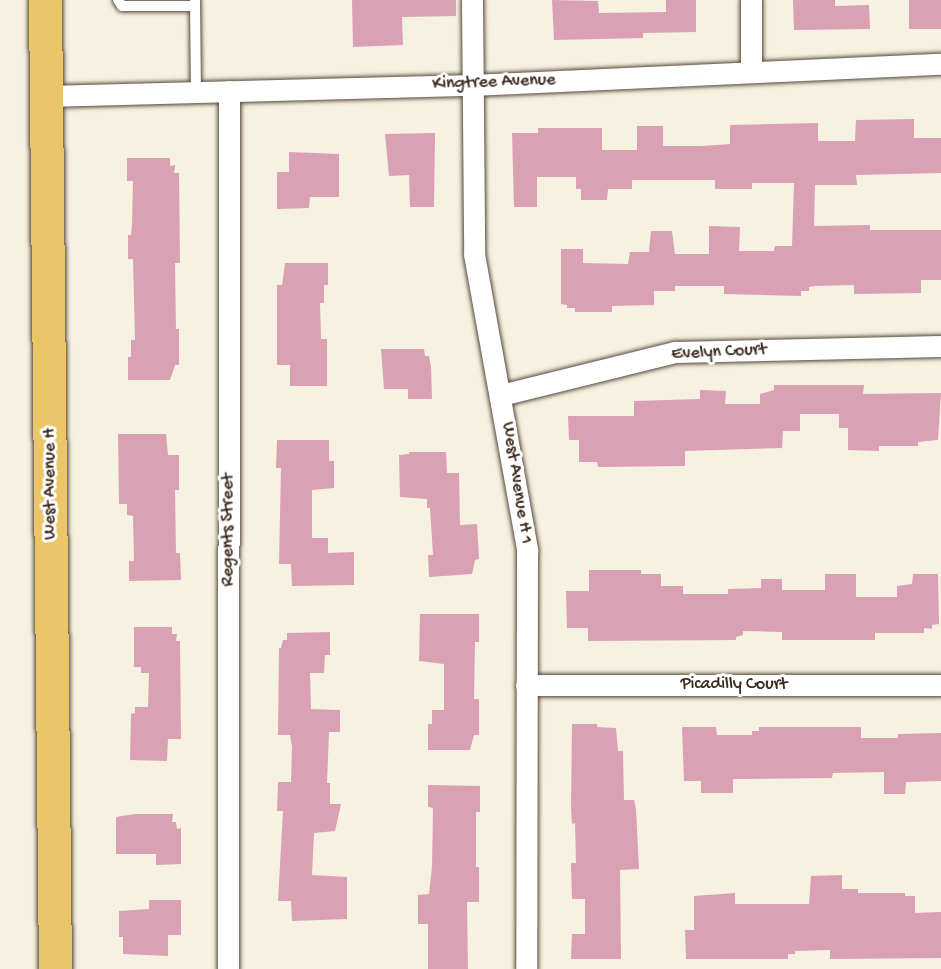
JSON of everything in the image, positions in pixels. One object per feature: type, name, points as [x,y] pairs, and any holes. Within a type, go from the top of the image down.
[{"type":"main road","name":"West Avenue H","points":[[45,0],[55,969]]},
{"type":"street","name":"West Avenue H 1","points":[[472,0],[474,254],[501,394],[527,550],[526,969]]},
{"type":"street","points":[[751,0],[751,72]]},
{"type":"street","name":"Kingtree Avenue","points":[[47,96],[471,85],[941,64]]},
{"type":"street","name":"Regents Street","points":[[228,969],[229,91]]},
{"type":"street","name":"Evelyn Court","points":[[501,394],[675,352],[941,346]]},
{"type":"street","name":"Picadilly Court","points":[[526,685],[941,685]]},
{"type":"lane","points":[[118,0],[122,6],[195,3],[196,91]]},
{"type":"building","points":[[352,0],[456,0],[456,16],[402,17],[403,45],[353,47]]},
{"type":"building","points":[[552,0],[598,1],[599,13],[666,12],[666,0],[696,0],[696,32],[643,33],[643,38],[554,40]]},
{"type":"building","points":[[793,0],[835,0],[835,6],[869,5],[870,29],[794,30]]},
{"type":"building","points":[[909,0],[941,0],[941,29],[909,29]]},
{"type":"building","points":[[914,119],[914,138],[941,138],[941,173],[856,175],[857,185],[815,185],[814,226],[870,225],[870,230],[941,230],[941,280],[921,280],[921,293],[854,294],[854,285],[809,287],[809,291],[801,291],[801,296],[724,294],[724,286],[675,286],[675,291],[654,291],[654,305],[612,306],[612,312],[575,312],[575,308],[567,308],[567,305],[561,304],[561,249],[583,249],[583,263],[628,264],[630,252],[649,252],[651,231],[672,231],[675,254],[709,254],[709,226],[740,227],[739,251],[774,251],[775,246],[792,246],[794,183],[752,183],[752,189],[715,189],[715,180],[632,180],[632,189],[608,189],[607,200],[581,200],[581,189],[576,189],[576,177],[537,177],[537,207],[514,207],[512,133],[538,133],[538,128],[602,128],[602,150],[637,150],[637,126],[663,126],[663,146],[703,146],[730,144],[730,125],[818,123],[818,141],[855,141],[856,120]]},
{"type":"building","points":[[435,133],[434,207],[410,207],[409,175],[389,176],[385,134]]},
{"type":"building","points":[[289,152],[339,154],[339,197],[310,197],[309,208],[277,209],[277,172],[289,172]]},
{"type":"building","points":[[127,158],[170,158],[170,166],[175,165],[174,173],[179,173],[180,263],[175,263],[179,365],[175,365],[170,380],[128,380],[128,357],[131,357],[131,340],[135,340],[133,259],[128,259],[128,235],[131,235],[132,225],[133,181],[127,181]]},
{"type":"building","points":[[285,263],[328,263],[328,285],[324,285],[324,303],[320,303],[321,339],[327,339],[327,386],[290,386],[290,365],[277,365],[277,285],[282,285]]},
{"type":"building","points":[[381,349],[424,349],[425,356],[429,356],[431,367],[432,399],[408,399],[408,389],[384,389]]},
{"type":"building","points":[[774,385],[864,385],[863,394],[941,393],[938,440],[918,442],[918,446],[879,446],[879,451],[848,450],[848,428],[839,428],[839,414],[800,414],[800,431],[783,431],[782,448],[685,451],[685,466],[598,467],[597,462],[579,462],[579,440],[569,440],[568,416],[634,416],[634,401],[700,399],[700,390],[726,391],[725,404],[760,404],[760,394],[774,390]]},
{"type":"building","points":[[118,434],[166,434],[168,455],[179,455],[179,490],[175,490],[176,553],[180,553],[181,580],[129,581],[129,561],[134,561],[133,516],[127,515],[127,504],[119,504]]},
{"type":"building","points":[[277,440],[329,440],[329,461],[334,461],[334,488],[312,490],[312,538],[328,538],[328,553],[354,552],[354,585],[292,586],[291,564],[279,564],[281,468],[276,468]]},
{"type":"building","points":[[409,452],[446,452],[447,473],[459,473],[460,525],[477,524],[479,559],[475,560],[472,574],[429,577],[428,555],[433,555],[430,508],[427,508],[427,499],[400,497],[399,455],[409,454]]},
{"type":"building","points":[[589,570],[641,570],[641,574],[661,574],[661,586],[683,586],[683,594],[728,594],[728,589],[761,588],[761,579],[782,579],[782,590],[825,590],[825,574],[856,574],[856,597],[897,597],[897,586],[912,584],[913,574],[938,574],[939,624],[932,625],[932,629],[924,628],[924,633],[875,633],[875,640],[782,640],[782,632],[743,631],[743,635],[736,637],[736,640],[588,641],[588,628],[567,628],[566,591],[589,591]]},
{"type":"building","points":[[420,614],[479,614],[479,642],[475,642],[474,699],[479,699],[479,735],[474,735],[470,750],[428,750],[428,724],[432,724],[432,710],[444,710],[444,664],[419,661]]},
{"type":"building","points":[[134,627],[172,627],[172,634],[177,634],[176,641],[180,641],[181,739],[168,739],[167,761],[130,760],[131,714],[135,713],[135,707],[148,707],[149,673],[141,673],[141,667],[134,667]]},
{"type":"building","points":[[330,632],[330,655],[325,655],[324,673],[310,673],[311,709],[340,710],[340,732],[329,732],[327,783],[330,783],[330,804],[341,804],[335,831],[314,833],[312,875],[347,877],[347,919],[292,921],[291,901],[278,901],[283,811],[277,811],[278,782],[291,782],[292,747],[290,735],[278,735],[279,648],[283,640],[287,640],[287,633]]},
{"type":"building","points":[[572,724],[597,724],[597,727],[616,728],[618,751],[623,751],[624,800],[634,800],[636,809],[639,869],[620,870],[621,959],[571,959],[572,934],[585,934],[585,899],[572,899],[571,863],[576,863],[575,823],[572,824],[571,809]]},
{"type":"building","points":[[682,727],[716,727],[717,735],[752,735],[752,731],[759,731],[759,727],[861,727],[861,738],[898,738],[898,734],[941,733],[941,781],[906,782],[905,794],[884,794],[884,772],[833,773],[832,778],[733,779],[733,793],[701,793],[701,781],[684,781]]},
{"type":"building","points":[[428,785],[480,786],[480,812],[476,812],[476,867],[479,867],[479,902],[467,902],[468,969],[428,969],[428,924],[418,924],[418,895],[429,894],[432,867],[433,808],[428,807]]},
{"type":"building","points":[[135,814],[173,814],[172,822],[176,822],[177,829],[181,828],[181,864],[156,865],[156,854],[116,854],[116,817]]},
{"type":"building","points":[[842,875],[842,889],[858,889],[858,893],[905,893],[905,896],[915,896],[915,913],[941,912],[941,958],[830,959],[830,950],[795,951],[795,954],[788,954],[788,959],[686,959],[685,930],[694,930],[694,896],[735,893],[735,904],[809,904],[811,876]]},
{"type":"building","points":[[149,900],[181,900],[181,935],[168,935],[168,956],[123,954],[123,937],[119,937],[119,911],[149,909]]}]
